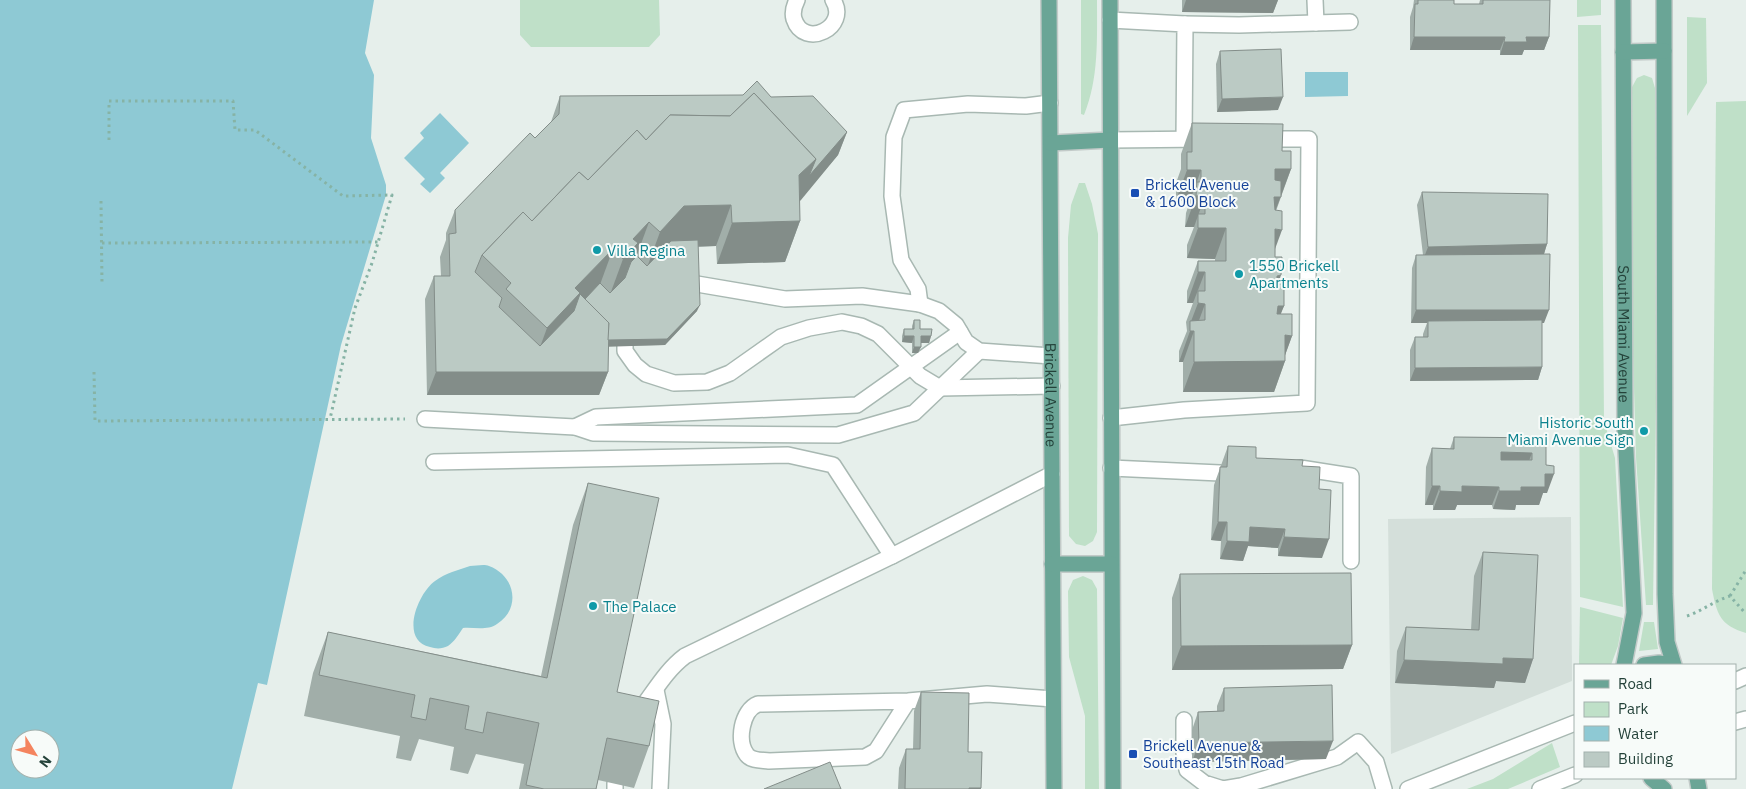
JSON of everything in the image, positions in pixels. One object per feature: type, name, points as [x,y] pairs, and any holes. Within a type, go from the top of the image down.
[{"type":"main road","name":"Brickell Avenue","points":[[1049,0],[1054,789]]},
{"type":"main road","points":[[1110,0],[1113,789]]},
{"type":"main road","name":"South Miami Avenue","points":[[1623,0],[1625,431],[1634,613],[1624,664]]},
{"type":"main road","points":[[1664,0],[1665,594],[1667,642],[1673,664]]},
{"type":"main road","points":[[1623,52],[1664,52]]},
{"type":"main road","points":[[1051,143],[1110,140]]},
{"type":"main road","points":[[1052,564],[1111,564]]},
{"type":"main road","points":[[1652,664],[1666,664]]},
{"type":"main road","points":[[1652,779],[1664,789]]},
{"type":"street","points":[[797,0],[793,10],[797,24],[808,33],[815,34],[829,30],[834,24],[837,10],[834,0]]},
{"type":"street","points":[[1315,0],[1316,23]]},
{"type":"street","points":[[1110,20],[1239,25],[1350,22]]},
{"type":"street","points":[[1184,139],[1185,24]]},
{"type":"street","points":[[920,304],[918,289],[901,260],[892,196],[894,138],[904,110],[968,104],[1026,106],[1050,103]]},
{"type":"street","points":[[1110,140],[1223,139]]},
{"type":"street","points":[[1111,418],[1184,410],[1307,403],[1309,139],[1251,139]]},
{"type":"street","points":[[697,284],[785,299],[862,296],[920,304],[940,311],[956,325],[966,342],[979,352],[1051,356]]},
{"type":"street","points":[[625,346],[625,351],[635,365],[646,374],[674,383],[707,382],[730,372],[781,337],[809,328],[842,322],[861,326],[878,334],[920,376],[940,388],[1052,386]]},
{"type":"street","points":[[575,427],[596,417],[857,405],[960,332]]},
{"type":"street","points":[[425,419],[575,427],[593,433],[838,435],[914,413],[979,352]]},
{"type":"street","points":[[818,407],[820,434]]},
{"type":"street","points":[[434,462],[788,455],[833,465],[892,556]]},
{"type":"street","points":[[1283,466],[1351,476],[1351,561]]},
{"type":"street","points":[[1111,468],[1220,473]]},
{"type":"street","points":[[631,725],[671,666],[686,656],[892,556],[1052,474]]},
{"type":"street","points":[[656,690],[663,724],[660,789]]},
{"type":"street","points":[[908,701],[876,751],[865,757],[769,761],[754,760],[745,752],[742,740],[743,720],[749,709],[758,704],[908,701],[987,694],[1053,699]]},
{"type":"street","points":[[1184,720],[1184,753],[1187,770],[1204,783],[1223,789],[1241,786],[1337,757],[1358,742],[1376,762],[1384,789]]},
{"type":"street","points":[[1408,789],[1574,723]]},
{"type":"street","points":[[1540,789],[1574,775]]},
{"type":"path","points":[[109,140],[109,100],[233,101],[235,130],[254,130],[343,196],[392,195],[355,308],[330,419]]},
{"type":"path","points":[[101,201],[102,284]]},
{"type":"path","points":[[102,243],[378,242]]},
{"type":"path","points":[[94,372],[94,421],[425,419]]},
{"type":"path","points":[[1684,617],[1700,612],[1718,600],[1730,596],[1746,570]]},
{"type":"path","points":[[1730,596],[1746,614]]},
{"type":"shaded area","points":[[1571,517],[1572,681],[1391,754],[1388,519]]},
{"type":"green space","points":[[520,0],[659,0],[660,35],[649,47],[531,47],[520,35]]},
{"type":"green space","points":[[1081,0],[1097,0],[1095,73],[1084,115],[1081,114]]},
{"type":"green space","points":[[1577,0],[1601,0],[1601,15],[1577,17]]},
{"type":"green space","points":[[1687,17],[1706,18],[1707,83],[1687,116]]},
{"type":"green space","points":[[1578,25],[1601,25],[1604,421],[1615,458],[1623,607],[1580,597]]},
{"type":"green space","points":[[1644,75],[1652,78],[1655,88],[1656,402],[1653,605],[1646,605],[1636,457],[1633,353],[1632,87],[1637,78]]},
{"type":"green space","points":[[1746,101],[1746,633],[1730,626],[1721,618],[1712,589],[1716,102]]},
{"type":"green space","points":[[1079,183],[1085,183],[1092,204],[1098,234],[1097,532],[1093,541],[1085,546],[1076,544],[1069,536],[1068,238],[1071,205]]},
{"type":"green space","points":[[1083,576],[1092,580],[1097,589],[1099,789],[1085,789],[1085,716],[1069,657],[1068,591],[1073,580]]},
{"type":"green space","points":[[1580,607],[1623,618],[1618,646],[1611,664],[1579,664]]},
{"type":"green space","points":[[1644,622],[1654,622],[1658,649],[1639,651]]},
{"type":"green space","points":[[1552,743],[1560,767],[1508,789],[1467,789],[1493,779]]},
{"type":"water","points":[[0,0],[374,0],[365,53],[374,75],[371,138],[386,185],[386,195],[341,345],[267,685],[258,683],[232,789],[0,789]]},
{"type":"water","points":[[1305,72],[1348,72],[1348,96],[1305,97]]},
{"type":"water","points":[[440,113],[469,143],[440,173],[445,178],[430,193],[420,184],[425,179],[404,158],[424,138],[420,133]]},
{"type":"water","points":[[470,566],[489,566],[505,577],[510,585],[512,602],[505,618],[493,626],[485,628],[463,628],[446,647],[434,648],[421,643],[415,635],[413,626],[414,616],[423,595],[439,578]]},
{"type":"building","points":[[1418,0],[1454,0],[1454,4],[1483,4],[1483,0],[1550,0],[1549,37],[1526,37],[1527,42],[1504,42],[1505,37],[1414,37],[1415,4],[1418,4]]},
{"type":"building","points":[[1281,49],[1283,97],[1222,99],[1220,51]]},
{"type":"building","points":[[757,81],[771,97],[813,96],[847,132],[809,176],[816,159],[754,93],[730,116],[670,115],[646,140],[637,130],[588,180],[579,172],[532,221],[523,212],[482,255],[475,272],[502,298],[499,307],[540,346],[574,311],[580,294],[609,323],[608,372],[436,372],[434,276],[450,276],[449,234],[456,233],[455,210],[530,133],[535,138],[559,114],[560,96],[743,95]]},
{"type":"building","name":"Villa Regina","points":[[754,93],[816,159],[799,175],[800,221],[732,223],[731,205],[684,206],[660,232],[649,222],[633,239],[638,243],[623,259],[613,249],[575,288],[580,293],[547,328],[506,289],[511,283],[482,255],[523,212],[532,221],[579,172],[588,180],[637,130],[646,140],[670,115],[730,116]]},
{"type":"building","name":"1550 Brickell Apartments","points":[[1192,123],[1283,124],[1282,151],[1291,151],[1291,169],[1275,169],[1275,180],[1281,181],[1281,197],[1274,197],[1275,210],[1282,211],[1282,230],[1275,229],[1275,257],[1282,257],[1281,275],[1277,276],[1277,284],[1284,284],[1284,306],[1278,306],[1277,314],[1292,314],[1292,336],[1285,335],[1285,361],[1194,362],[1194,331],[1190,331],[1190,321],[1205,320],[1205,304],[1198,303],[1198,291],[1205,291],[1205,272],[1198,272],[1198,261],[1226,261],[1226,228],[1198,228],[1198,214],[1205,214],[1205,196],[1196,196],[1197,182],[1201,182],[1201,170],[1187,170],[1187,152],[1192,152]]},
{"type":"building","points":[[1422,192],[1548,194],[1547,244],[1428,247]]},
{"type":"building","points":[[698,240],[700,305],[667,339],[608,340],[609,323],[585,299],[600,283],[610,293],[625,278],[631,262],[637,256],[647,266],[671,241]]},
{"type":"building","points":[[1550,254],[1549,310],[1416,310],[1416,255]]},
{"type":"building","points":[[914,320],[920,320],[920,329],[932,329],[931,336],[921,336],[921,347],[914,347],[914,336],[904,336],[904,329],[914,329]]},
{"type":"building","points":[[1542,320],[1542,367],[1415,368],[1415,337],[1428,337],[1428,321]]},
{"type":"building","points":[[1454,437],[1546,438],[1546,465],[1554,466],[1554,474],[1545,474],[1545,487],[1521,487],[1521,491],[1499,491],[1499,487],[1462,486],[1462,492],[1440,491],[1440,486],[1432,486],[1432,448],[1454,449]],"holes":[[[1501,452],[1532,453],[1532,460],[1501,460]]]},
{"type":"building","points":[[1228,446],[1256,447],[1256,458],[1303,460],[1302,466],[1320,467],[1319,489],[1331,490],[1329,539],[1284,537],[1285,529],[1250,527],[1249,542],[1227,541],[1227,522],[1218,522],[1220,467],[1227,467]]},
{"type":"building","points":[[588,483],[659,498],[617,692],[659,701],[649,746],[607,738],[596,789],[544,789],[526,785],[539,723],[487,712],[483,733],[465,729],[469,706],[430,698],[426,720],[411,717],[415,695],[319,675],[328,632],[547,678]]},
{"type":"building","points":[[1483,552],[1538,555],[1533,659],[1503,658],[1503,664],[1404,660],[1406,627],[1479,630]]},
{"type":"building","points":[[1351,573],[1352,645],[1181,646],[1180,574]]},
{"type":"building","points":[[1332,685],[1333,741],[1199,743],[1198,712],[1224,711],[1224,688]]},
{"type":"building","points":[[921,692],[969,693],[968,752],[982,752],[981,788],[905,789],[906,749],[920,749]]},
{"type":"building","points":[[830,762],[841,789],[764,789]]},
{"type":"place","name":"Brickell Avenue & 1600 Block","points":[[1135,193]]},
{"type":"place","name":"Villa Regina","points":[[597,250]]},
{"type":"place","name":"1550 Brickell Apartments","points":[[1239,274]]},
{"type":"place","name":"Historic South Miami Avenue Sign","points":[[1644,431]]},
{"type":"place","name":"The Palace","points":[[593,606]]},
{"type":"place","name":"Brickell Avenue & Southeast 15th Road","points":[[1133,754]]}]
